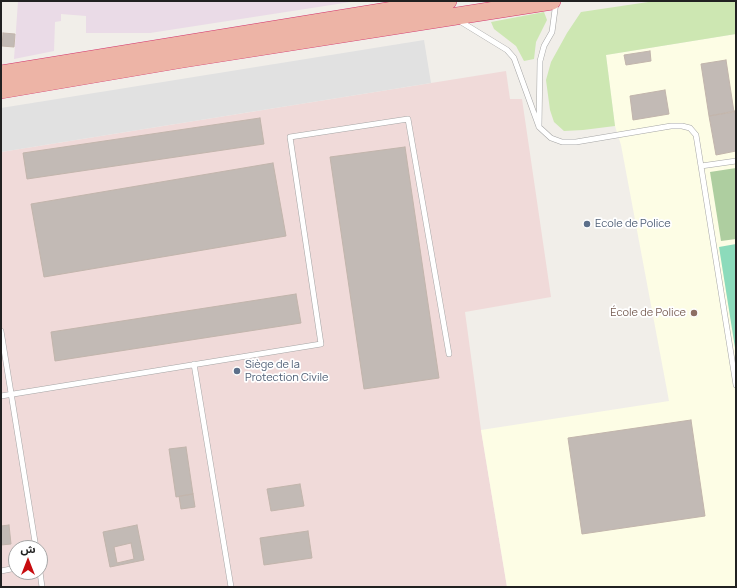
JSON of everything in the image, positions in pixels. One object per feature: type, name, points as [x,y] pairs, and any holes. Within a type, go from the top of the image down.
[{"type":"highway","points":[[1,74],[450,9],[552,1]]},
{"type":"highway","points":[[1,90],[176,61],[450,9]]},
{"type":"lane","points":[[539,126],[540,61],[544,46],[552,32],[557,1]]},
{"type":"lane","points":[[450,9],[507,50],[514,58],[539,126],[551,138],[562,142],[576,142],[671,126],[690,128],[696,135],[736,385]]},
{"type":"lane","points":[[1,396],[321,344],[290,137],[408,119],[449,354]]},
{"type":"lane","points":[[701,166],[736,161]]},
{"type":"lane","points":[[1,331],[35,540]]},
{"type":"lane","points":[[194,364],[230,587]]},
{"type":"shaded area","points":[[18,1],[357,1],[150,33],[86,33],[86,16],[61,14],[61,21],[55,22],[54,51],[14,59]]},
{"type":"shaded area","name":"École de Police","points":[[736,34],[736,587],[507,587],[481,430],[669,401],[621,145],[615,126],[606,55]]},
{"type":"shaded area","points":[[424,40],[431,83],[1,152],[1,108]]},
{"type":"shaded area","name":"Siège de la Protection Civile","points":[[506,71],[510,99],[522,99],[551,297],[465,312],[481,430],[507,587],[1,587],[1,152]]},
{"type":"green space","points":[[655,1],[736,1],[736,34],[606,55],[615,126],[564,131],[554,122],[550,110],[546,80],[551,62],[567,33],[581,12]]},
{"type":"green space","points":[[544,12],[547,20],[536,42],[534,59],[524,61],[516,46],[494,29],[491,22]]},
{"type":"green space","points":[[736,168],[736,239],[721,241],[710,172]]},
{"type":"green space","points":[[736,244],[736,354],[719,247]]},
{"type":"building","points":[[3,33],[15,34],[14,47],[2,46]]},
{"type":"building","points":[[650,51],[651,61],[626,65],[624,55]]},
{"type":"building","points":[[726,60],[734,112],[709,116],[701,64]]},
{"type":"building","points":[[665,90],[669,114],[633,120],[630,96]]},
{"type":"building","points":[[735,111],[736,151],[716,155],[709,116]]},
{"type":"building","points":[[260,118],[264,144],[27,179],[23,153]]},
{"type":"building","points":[[405,147],[439,378],[364,389],[330,157]]},
{"type":"building","points":[[273,163],[286,236],[44,277],[31,204]]},
{"type":"building","points":[[296,294],[301,323],[55,361],[51,332]]},
{"type":"building","points":[[691,420],[705,516],[582,534],[568,438]]},
{"type":"building","points":[[186,447],[193,494],[176,497],[169,449]]},
{"type":"building","points":[[300,484],[304,506],[271,511],[267,489]]},
{"type":"building","points":[[193,494],[195,507],[181,509],[179,496]]},
{"type":"building","points":[[9,525],[11,540],[8,540],[8,544],[1,545],[1,526]]},
{"type":"building","points":[[137,525],[144,560],[110,567],[103,532]]},
{"type":"building","points":[[308,531],[312,558],[264,565],[260,538]]},
{"type":"building","points":[[131,543],[134,559],[117,563],[114,547]]},
{"type":"place","name":"Ecole de Police","points":[[587,224]]},
{"type":"place","name":"École de Police","points":[[694,313]]},
{"type":"place","name":"Siège de la Protection Civile","points":[[237,371]]}]
